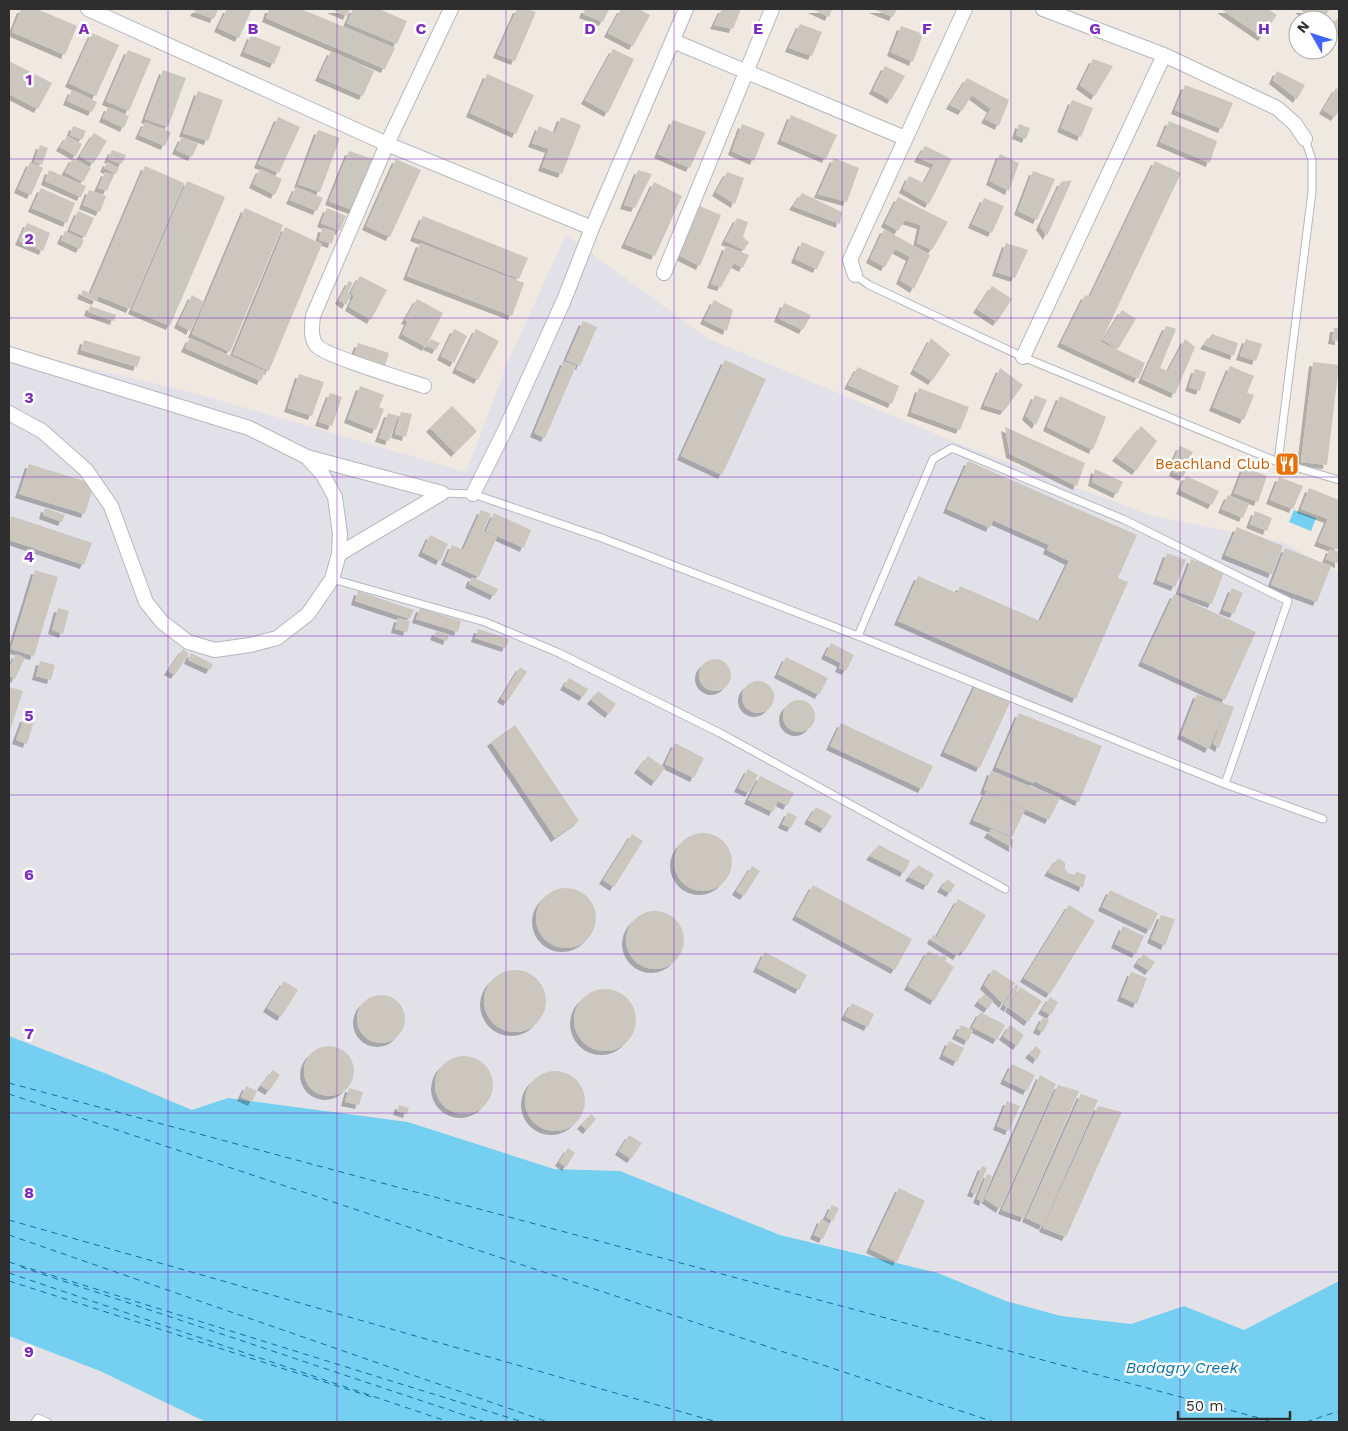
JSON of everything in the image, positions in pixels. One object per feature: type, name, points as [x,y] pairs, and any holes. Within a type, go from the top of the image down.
[{"type":"street","points":[[88,9],[387,144],[592,228]]},
{"type":"street","points":[[424,386],[332,354],[317,346],[311,330],[313,316],[387,144],[451,9]]},
{"type":"street","points":[[473,494],[506,428],[564,300],[592,228],[686,9]]},
{"type":"street","points":[[664,273],[772,9]]},
{"type":"street","points":[[855,275],[850,260],[965,9]]},
{"type":"street","points":[[1043,9],[1164,55],[1277,108],[1295,124],[1305,139]]},
{"type":"street","points":[[673,41],[905,138]]},
{"type":"street","points":[[1023,357],[1164,55]]},
{"type":"street","points":[[9,354],[249,428],[307,456],[442,493]]},
{"type":"street","points":[[9,413],[42,431],[86,470],[111,506],[146,602],[162,622],[188,642],[215,650],[250,645],[277,638],[308,614],[332,579],[339,554],[340,534],[335,497],[323,475],[307,456]]},
{"type":"street","points":[[339,554],[442,493]]},
{"type":"lane","points":[[1278,462],[1312,192],[1312,160],[1305,139]]},
{"type":"lane","points":[[855,275],[870,285],[1023,357],[1278,462],[1339,480]]},
{"type":"lane","points":[[858,636],[934,459],[952,448],[1125,520],[1288,601],[1225,784]]},
{"type":"lane","points":[[442,493],[473,494],[602,538],[858,636],[1225,784],[1323,819]]},
{"type":"lane","points":[[332,579],[486,622],[559,653],[720,733],[1005,889]]},
{"type":"lane","points":[[35,1422],[38,1418],[48,1422]]},
{"type":"shaded area","points":[[566,235],[709,339],[967,447],[1153,516],[1282,542],[1339,573],[1339,1281],[1244,1330],[1184,1306],[1131,1324],[1061,1316],[1006,1301],[938,1273],[780,1235],[620,1171],[554,1169],[408,1122],[228,1098],[192,1110],[107,1074],[9,1036],[9,349],[198,394],[466,472],[509,359]]},
{"type":"shaded area","points":[[9,1336],[100,1371],[206,1422],[9,1422]]},
{"type":"water","points":[[1294,510],[1316,518],[1311,531],[1289,522]]},
{"type":"water","name":"Badagry Creek","points":[[9,1036],[107,1074],[192,1110],[228,1098],[408,1122],[554,1169],[620,1171],[780,1235],[938,1273],[1006,1301],[1061,1316],[1131,1324],[1184,1306],[1244,1330],[1339,1281],[1339,1422],[206,1422],[100,1371],[9,1336]]},
{"type":"building","points":[[21,9],[37,9],[77,26],[65,55],[12,32]]},
{"type":"building","points":[[196,9],[218,9],[214,19],[194,12]]},
{"type":"building","points":[[227,9],[252,9],[239,38],[218,28]]},
{"type":"building","points":[[269,9],[301,9],[395,48],[385,69],[266,18]]},
{"type":"building","points":[[331,9],[350,9],[347,16]]},
{"type":"building","points":[[353,9],[379,9],[407,21],[397,44],[347,23]]},
{"type":"building","points":[[517,9],[528,9],[536,12],[515,61],[497,54]]},
{"type":"building","points":[[585,9],[609,9],[603,22],[583,14]]},
{"type":"building","points":[[621,9],[639,9],[650,15],[633,46],[608,33]]},
{"type":"building","points":[[722,9],[741,9],[733,29],[714,25]]},
{"type":"building","points":[[812,9],[832,9],[829,17]]},
{"type":"building","points":[[873,9],[897,9],[893,17]]},
{"type":"building","points":[[1221,9],[1268,9],[1277,15],[1262,37]]},
{"type":"building","points":[[1299,9],[1330,9],[1329,10]]},
{"type":"building","points":[[1339,16],[1339,37],[1338,36]]},
{"type":"building","points":[[800,24],[822,32],[812,56],[789,48]]},
{"type":"building","points":[[901,26],[923,34],[913,62],[891,52]]},
{"type":"building","points":[[92,33],[119,45],[96,96],[69,83]]},
{"type":"building","points":[[251,35],[281,47],[274,64],[244,52]]},
{"type":"building","points":[[613,49],[634,59],[608,113],[585,100]]},
{"type":"building","points":[[128,50],[151,59],[129,111],[106,101]]},
{"type":"building","points":[[331,51],[374,71],[363,96],[319,77]]},
{"type":"building","points":[[1093,59],[1113,66],[1095,96],[1080,85]]},
{"type":"building","points":[[9,61],[52,83],[38,109],[9,94]]},
{"type":"building","points":[[885,66],[905,76],[891,100],[873,90]]},
{"type":"building","points":[[163,70],[186,78],[168,127],[145,119]]},
{"type":"building","points":[[1277,71],[1305,85],[1297,99],[1273,80]]},
{"type":"building","points":[[487,74],[534,95],[516,134],[470,113]]},
{"type":"building","points":[[967,78],[1009,100],[999,126],[985,119],[991,109],[972,95],[962,111],[950,105]]},
{"type":"building","points":[[1185,85],[1233,103],[1222,129],[1175,110]]},
{"type":"building","points":[[1336,88],[1339,90],[1339,110],[1335,117],[1323,110]]},
{"type":"building","points":[[72,90],[97,102],[92,112],[67,101]]},
{"type":"building","points":[[198,91],[223,100],[208,141],[183,133]]},
{"type":"building","points":[[1072,100],[1093,108],[1081,137],[1061,128]]},
{"type":"building","points":[[108,107],[129,116],[124,128],[103,118]]},
{"type":"building","points":[[791,115],[837,135],[826,159],[781,140]]},
{"type":"building","points":[[278,117],[300,127],[279,173],[258,164]]},
{"type":"building","points":[[561,117],[581,125],[562,174],[542,167],[549,149],[532,143],[539,126],[555,133]]},
{"type":"building","points":[[673,120],[706,132],[690,168],[658,154]]},
{"type":"building","points":[[1169,121],[1217,141],[1210,163],[1160,142]]},
{"type":"building","points":[[145,122],[171,132],[165,146],[139,135]]},
{"type":"building","points":[[742,124],[765,133],[754,161],[732,151]]},
{"type":"building","points":[[1019,124],[1030,128],[1026,139],[1016,135]]},
{"type":"building","points":[[73,126],[86,131],[82,140],[70,135]]},
{"type":"building","points":[[318,130],[340,138],[320,192],[298,184]]},
{"type":"building","points":[[94,133],[107,141],[93,164],[80,156]]},
{"type":"building","points":[[67,136],[82,144],[76,156],[60,147]]},
{"type":"building","points":[[182,137],[198,144],[192,157],[176,150]]},
{"type":"building","points":[[40,145],[48,148],[42,165],[34,162]]},
{"type":"building","points":[[925,146],[952,159],[929,204],[903,189],[909,176],[924,183],[934,164],[918,158]]},
{"type":"building","points":[[112,150],[126,155],[122,164],[108,159]]},
{"type":"building","points":[[349,151],[376,160],[355,211],[329,201]]},
{"type":"building","points":[[1000,154],[1019,163],[1009,191],[990,181]]},
{"type":"building","points":[[73,158],[91,168],[83,182],[65,172]]},
{"type":"building","points":[[834,158],[859,168],[847,202],[818,194]]},
{"type":"building","points":[[396,159],[421,170],[390,237],[366,226]]},
{"type":"building","points":[[1155,161],[1181,173],[1101,342],[1145,363],[1138,379],[1061,343],[1085,295],[1090,297]]},
{"type":"building","points":[[30,162],[43,168],[31,195],[18,189]]},
{"type":"building","points":[[107,162],[119,168],[116,174],[104,168]]},
{"type":"building","points":[[145,166],[184,183],[130,309],[91,293]]},
{"type":"building","points":[[260,169],[282,179],[275,195],[253,184]]},
{"type":"building","points":[[49,170],[86,186],[81,197],[45,181]]},
{"type":"building","points":[[638,170],[652,174],[635,208],[624,205]]},
{"type":"building","points":[[1033,171],[1055,179],[1037,220],[1018,211]]},
{"type":"building","points":[[105,172],[114,175],[107,191],[98,188]]},
{"type":"building","points":[[727,172],[744,178],[735,204],[716,192]]},
{"type":"building","points":[[1072,180],[1047,236],[1040,226],[1061,182]]},
{"type":"building","points":[[187,181],[225,197],[170,326],[132,310]]},
{"type":"building","points":[[654,182],[682,196],[655,256],[625,244]]},
{"type":"building","points":[[296,187],[323,198],[317,211],[290,200]]},
{"type":"building","points":[[41,188],[75,203],[67,223],[32,208]]},
{"type":"building","points":[[89,190],[106,196],[100,212],[83,205]]},
{"type":"building","points":[[802,193],[842,212],[840,224],[793,206]]},
{"type":"building","points":[[898,197],[948,222],[932,250],[917,243],[921,225],[905,220],[898,231],[885,223]]},
{"type":"building","points":[[984,198],[1004,206],[992,233],[972,224]]},
{"type":"building","points":[[697,205],[721,215],[700,266],[678,255]]},
{"type":"building","points":[[245,208],[283,225],[230,352],[192,334]]},
{"type":"building","points":[[327,208],[346,216],[340,231],[321,223]]},
{"type":"building","points":[[78,211],[94,218],[85,237],[70,230]]},
{"type":"building","points":[[423,216],[528,258],[519,279],[414,237]]},
{"type":"building","points":[[737,218],[748,222],[743,237],[749,242],[744,250],[725,241]]},
{"type":"building","points":[[27,223],[50,233],[43,251],[19,241]]},
{"type":"building","points":[[285,227],[322,244],[269,371],[233,354]]},
{"type":"building","points":[[322,228],[335,231],[332,244],[319,240]]},
{"type":"building","points":[[884,229],[930,255],[914,289],[900,280],[910,257],[895,249],[885,267],[870,259]]},
{"type":"building","points":[[65,231],[84,240],[80,249],[61,240]]},
{"type":"building","points":[[802,242],[825,252],[817,269],[795,259]]},
{"type":"building","points":[[420,243],[524,283],[512,316],[407,276]]},
{"type":"building","points":[[1006,243],[1028,250],[1015,278],[996,272]]},
{"type":"building","points":[[726,246],[749,255],[743,268],[734,263],[721,287],[711,284]]},
{"type":"building","points":[[360,276],[387,290],[371,320],[349,307],[354,296],[351,292]]},
{"type":"building","points":[[349,281],[353,283],[348,292],[351,295],[346,305],[339,300]]},
{"type":"building","points":[[992,286],[1012,299],[997,322],[977,309]]},
{"type":"building","points":[[83,290],[98,297],[96,301],[81,295]]},
{"type":"building","points":[[192,295],[204,302],[190,331],[178,324]]},
{"type":"building","points":[[417,299],[443,313],[426,347],[402,334],[408,321],[405,320]]},
{"type":"building","points":[[714,300],[733,310],[727,331],[704,320]]},
{"type":"building","points":[[784,303],[811,315],[803,330],[778,318]]},
{"type":"building","points":[[90,306],[116,315],[114,321],[88,312]]},
{"type":"building","points":[[1122,310],[1136,319],[1118,349],[1103,340]]},
{"type":"building","points":[[583,321],[597,327],[580,366],[566,360]]},
{"type":"building","points":[[1166,326],[1176,329],[1160,368],[1168,371],[1185,339],[1195,347],[1175,394],[1142,379]]},
{"type":"building","points":[[1334,328],[1339,328],[1339,341],[1332,340]]},
{"type":"building","points":[[454,329],[467,336],[454,363],[441,356]]},
{"type":"building","points":[[476,329],[499,341],[478,380],[456,369]]},
{"type":"building","points":[[1212,334],[1238,343],[1234,356],[1204,345]]},
{"type":"building","points":[[190,338],[265,371],[261,381],[185,348]]},
{"type":"building","points":[[931,338],[950,354],[932,381],[914,370]]},
{"type":"building","points":[[431,339],[440,343],[436,350],[427,346]]},
{"type":"building","points":[[1246,339],[1262,344],[1256,361],[1240,356]]},
{"type":"building","points":[[84,340],[141,357],[137,367],[81,350]]},
{"type":"building","points":[[358,343],[389,353],[384,369],[353,359]]},
{"type":"building","points":[[725,360],[766,379],[722,475],[681,456]]},
{"type":"building","points":[[564,361],[576,366],[545,438],[534,433]]},
{"type":"building","points":[[1313,362],[1339,365],[1327,465],[1301,462]]},
{"type":"building","points":[[1230,366],[1254,376],[1247,393],[1254,395],[1244,420],[1213,407]]},
{"type":"building","points":[[858,367],[899,386],[892,404],[848,385]]},
{"type":"building","points":[[1000,368],[1023,385],[1004,411],[984,405]]},
{"type":"building","points":[[1195,369],[1206,372],[1200,391],[1189,387]]},
{"type":"building","points":[[299,374],[324,382],[312,416],[288,408]]},
{"type":"building","points":[[360,386],[384,395],[379,407],[384,409],[376,430],[348,419]]},
{"type":"building","points":[[919,388],[969,407],[960,430],[911,412]]},
{"type":"building","points":[[330,393],[342,397],[332,426],[319,422]]},
{"type":"building","points":[[1035,395],[1047,400],[1036,425],[1026,416]]},
{"type":"building","points":[[1060,396],[1106,417],[1093,450],[1047,427]]},
{"type":"building","points":[[452,406],[477,431],[455,453],[430,428]]},
{"type":"building","points":[[401,412],[412,414],[406,437],[395,434]]},
{"type":"building","points":[[388,413],[398,416],[389,441],[379,438]]},
{"type":"building","points":[[1141,426],[1157,441],[1136,471],[1116,457]]},
{"type":"building","points":[[1005,427],[1085,463],[1077,486],[1010,454]]},
{"type":"building","points":[[1180,446],[1193,452],[1186,467],[1173,461]]},
{"type":"building","points":[[968,461],[1137,535],[1118,578],[1128,582],[1076,699],[898,621],[918,576],[957,593],[960,586],[1040,621],[1069,561],[1047,550],[1049,545],[993,520],[990,528],[947,509]]},
{"type":"building","points":[[29,464],[94,484],[85,514],[19,494]]},
{"type":"building","points":[[1176,464],[1187,469],[1183,477],[1173,472]]},
{"type":"building","points":[[1244,467],[1267,476],[1258,502],[1234,493]]},
{"type":"building","points":[[1095,469],[1123,482],[1117,494],[1092,482]]},
{"type":"building","points":[[1186,476],[1219,491],[1212,505],[1180,490]]},
{"type":"building","points":[[1279,477],[1303,486],[1293,509],[1270,500]]},
{"type":"building","points":[[1309,488],[1339,500],[1339,550],[1318,542],[1328,519],[1301,509]]},
{"type":"building","points":[[1228,495],[1249,504],[1243,518],[1222,509]]},
{"type":"building","points":[[45,508],[65,515],[62,522],[43,515]]},
{"type":"building","points":[[481,510],[491,514],[483,531],[497,537],[479,577],[445,561],[452,545],[463,550]]},
{"type":"building","points":[[1255,511],[1272,518],[1267,531],[1250,524]]},
{"type":"building","points":[[494,513],[531,530],[524,548],[486,531]]},
{"type":"building","points":[[11,516],[92,543],[84,565],[9,540]]},
{"type":"building","points":[[1237,527],[1283,546],[1272,574],[1225,555]]},
{"type":"building","points":[[430,535],[448,544],[440,561],[422,552]]},
{"type":"building","points":[[1285,548],[1331,566],[1317,602],[1271,585]]},
{"type":"building","points":[[1330,549],[1339,552],[1339,564],[1326,559]]},
{"type":"building","points":[[1167,553],[1186,560],[1175,587],[1157,580]]},
{"type":"building","points":[[1191,559],[1224,572],[1212,604],[1179,592]]},
{"type":"building","points":[[35,570],[58,577],[34,656],[11,649]]},
{"type":"building","points":[[472,577],[498,589],[494,596],[469,584]]},
{"type":"building","points":[[1232,588],[1243,593],[1234,614],[1223,610]]},
{"type":"building","points":[[358,591],[414,610],[410,619],[355,601]]},
{"type":"building","points":[[1174,594],[1256,632],[1225,700],[1142,662]]},
{"type":"building","points":[[58,608],[69,611],[63,634],[52,630]]},
{"type":"building","points":[[420,608],[461,621],[458,632],[416,619]]},
{"type":"building","points":[[398,618],[410,621],[407,632],[395,629]]},
{"type":"building","points":[[478,629],[509,639],[506,648],[475,638]]},
{"type":"building","points":[[436,631],[449,635],[447,641],[434,636]]},
{"type":"building","points":[[831,643],[854,655],[846,671],[839,668],[841,663],[825,655]]},
{"type":"building","points":[[183,649],[189,654],[175,675],[168,671]]},
{"type":"building","points":[[191,653],[213,664],[210,670],[188,660]]},
{"type":"building","points":[[16,654],[25,658],[15,679],[9,676],[9,669]]},
{"type":"building","points":[[786,657],[828,678],[819,695],[778,674]]},
{"type":"building","points":[[715,659],[727,663],[731,675],[727,687],[715,691],[703,687],[699,675],[703,663]]},
{"type":"building","points":[[40,661],[55,665],[51,680],[36,676]]},
{"type":"building","points":[[520,667],[527,672],[507,702],[501,698]]},
{"type":"building","points":[[569,678],[588,689],[583,697],[564,686]]},
{"type":"building","points":[[758,681],[770,685],[774,697],[770,709],[758,713],[746,709],[742,697],[746,685]]},
{"type":"building","points":[[977,682],[1012,698],[980,768],[944,752]]},
{"type":"building","points":[[9,687],[23,691],[9,733]]},
{"type":"building","points":[[598,691],[616,704],[609,714],[591,700]]},
{"type":"building","points":[[1197,694],[1234,707],[1219,748],[1213,744],[1226,708],[1209,749],[1181,735]]},
{"type":"building","points":[[799,700],[810,705],[815,716],[810,727],[799,732],[788,727],[783,716],[788,705]]},
{"type":"building","points":[[1019,713],[1102,746],[1079,802],[1034,781],[1033,783],[996,767]]},
{"type":"building","points":[[24,718],[34,721],[27,744],[16,740]]},
{"type":"building","points":[[841,723],[933,766],[922,789],[830,746]]},
{"type":"building","points":[[515,725],[579,821],[555,838],[491,742]]},
{"type":"building","points":[[675,743],[704,758],[694,778],[665,764]]},
{"type":"building","points":[[648,756],[665,768],[655,782],[638,769]]},
{"type":"building","points":[[748,769],[758,775],[749,793],[738,788]]},
{"type":"building","points":[[991,771],[1060,798],[1049,820],[984,790]]},
{"type":"building","points":[[760,776],[794,793],[787,806],[778,801],[773,812],[748,800]]},
{"type":"building","points":[[986,792],[1025,810],[1012,837],[973,820]]},
{"type":"building","points":[[816,807],[832,816],[824,829],[808,820]]},
{"type":"building","points":[[788,812],[797,817],[791,828],[782,824]]},
{"type":"building","points":[[991,829],[1013,839],[1013,848],[988,834]]},
{"type":"building","points":[[697,833],[709,833],[724,841],[732,856],[732,868],[724,883],[709,891],[697,891],[682,883],[674,868],[674,856],[682,841]]},
{"type":"building","points":[[632,834],[643,841],[614,887],[603,880]]},
{"type":"building","points":[[879,845],[910,861],[904,873],[870,856]]},
{"type":"building","points":[[1058,858],[1065,863],[1065,869],[1068,873],[1074,875],[1077,872],[1086,875],[1083,888],[1048,872]]},
{"type":"building","points":[[918,865],[934,874],[927,886],[909,877]]},
{"type":"building","points":[[752,866],[760,871],[744,896],[736,891]]},
{"type":"building","points":[[947,879],[955,885],[950,893],[941,888]]},
{"type":"building","points":[[813,885],[912,939],[895,970],[796,916]]},
{"type":"building","points":[[560,888],[572,888],[583,893],[591,901],[596,912],[594,930],[583,943],[572,948],[560,948],[549,943],[541,935],[536,924],[536,912],[541,901],[549,893]]},
{"type":"building","points":[[1110,890],[1158,913],[1150,930],[1102,907]]},
{"type":"building","points":[[958,899],[986,915],[964,952],[961,950],[957,956],[931,940],[933,935],[950,945],[937,936]]},
{"type":"building","points":[[1069,905],[1095,921],[1050,994],[1024,978]]},
{"type":"building","points":[[649,911],[661,911],[676,919],[684,934],[684,946],[676,961],[661,969],[649,969],[634,961],[626,946],[626,934],[634,919]]},
{"type":"building","points":[[1161,915],[1175,919],[1165,946],[1151,939]]},
{"type":"building","points":[[1123,926],[1144,936],[1136,954],[1115,944]]},
{"type":"building","points":[[928,951],[941,957],[945,954],[947,958],[945,961],[954,967],[934,1001],[908,986]]},
{"type":"building","points":[[765,952],[807,975],[799,990],[757,968]]},
{"type":"building","points":[[1143,954],[1155,962],[1149,971],[1137,963]]},
{"type":"building","points":[[993,969],[1015,983],[1003,1004],[984,985]]},
{"type":"building","points":[[515,970],[532,975],[537,979],[541,984],[546,1001],[541,1018],[537,1023],[532,1027],[515,1032],[498,1027],[493,1023],[489,1018],[484,1001],[489,984],[493,979],[498,975]]},
{"type":"building","points":[[1131,972],[1147,978],[1137,1004],[1121,997]]},
{"type":"building","points":[[284,981],[298,990],[281,1017],[267,1008]]},
{"type":"building","points":[[1016,984],[1019,986],[1008,1008],[1004,1005]]},
{"type":"building","points":[[1020,987],[1042,1001],[1028,1022],[1009,1008]]},
{"type":"building","points":[[605,989],[622,994],[627,998],[631,1003],[636,1020],[631,1037],[627,1042],[622,1046],[605,1051],[588,1046],[583,1042],[579,1037],[574,1020],[579,1003],[583,998],[588,994]]},
{"type":"building","points":[[984,994],[993,1001],[988,1009],[978,1002]]},
{"type":"building","points":[[376,995],[386,995],[395,999],[401,1005],[405,1019],[401,1033],[395,1039],[386,1043],[376,1043],[367,1039],[361,1033],[357,1024],[357,1014],[361,1005],[367,999]]},
{"type":"building","points":[[1050,997],[1058,1002],[1051,1015],[1042,1010]]},
{"type":"building","points":[[852,1003],[874,1014],[868,1027],[845,1016]]},
{"type":"building","points":[[980,1012],[1005,1025],[997,1040],[972,1027]]},
{"type":"building","points":[[1043,1017],[1049,1020],[1043,1032],[1037,1029]]},
{"type":"building","points":[[961,1025],[973,1030],[968,1041],[956,1035]]},
{"type":"building","points":[[1010,1025],[1024,1035],[1017,1046],[1003,1036]]},
{"type":"building","points":[[949,1041],[964,1048],[957,1062],[943,1055]]},
{"type":"building","points":[[329,1046],[338,1048],[349,1057],[354,1071],[352,1080],[343,1091],[329,1096],[320,1094],[309,1085],[304,1071],[306,1062],[315,1051]]},
{"type":"building","points":[[1036,1046],[1041,1051],[1037,1060],[1029,1054]]},
{"type":"building","points":[[458,1056],[470,1056],[485,1064],[493,1079],[493,1091],[485,1106],[470,1114],[458,1114],[443,1106],[435,1091],[435,1079],[443,1064]]},
{"type":"building","points":[[1012,1064],[1035,1075],[1027,1091],[1004,1080]]},
{"type":"building","points":[[273,1070],[280,1075],[269,1091],[261,1086]]},
{"type":"building","points":[[555,1071],[572,1076],[580,1084],[585,1101],[580,1118],[572,1126],[555,1131],[538,1126],[530,1118],[525,1101],[530,1084],[538,1076]]},
{"type":"building","points":[[1040,1075],[1056,1084],[1000,1209],[985,1199]]},
{"type":"building","points":[[1058,1085],[1079,1091],[1024,1218],[1002,1210]]},
{"type":"building","points":[[246,1086],[257,1091],[252,1102],[241,1097]]},
{"type":"building","points":[[349,1088],[363,1092],[359,1105],[345,1102]]},
{"type":"building","points":[[1081,1094],[1098,1100],[1043,1226],[1026,1218]]},
{"type":"building","points":[[1007,1101],[1020,1106],[1009,1131],[997,1126]]},
{"type":"building","points":[[399,1105],[409,1108],[407,1114],[397,1111]]},
{"type":"building","points":[[1098,1106],[1122,1112],[1066,1237],[1043,1228]]},
{"type":"building","points":[[591,1114],[596,1119],[587,1130],[581,1125]]},
{"type":"building","points":[[629,1135],[642,1143],[631,1159],[619,1151]]},
{"type":"building","points":[[568,1148],[575,1153],[566,1167],[559,1162]]},
{"type":"building","points":[[982,1166],[987,1168],[976,1194],[971,1192]]},
{"type":"building","points":[[987,1174],[992,1176],[983,1202],[977,1199]]},
{"type":"building","points":[[899,1188],[925,1201],[897,1262],[870,1249]]},
{"type":"building","points":[[832,1205],[839,1208],[833,1221],[826,1217]]},
{"type":"building","points":[[821,1219],[830,1224],[823,1239],[814,1235]]},
{"type":"ferry route","points":[[9,1083],[1274,1422]]},
{"type":"ferry route","points":[[9,1094],[994,1422]]},
{"type":"ferry route","points":[[9,1220],[717,1422]]},
{"type":"ferry route","points":[[9,1235],[548,1422]]},
{"type":"ferry route","points":[[9,1262],[523,1422]]},
{"type":"ferry route","points":[[21,1267],[485,1422]]},
{"type":"ferry route","points":[[9,1273],[449,1422]]},
{"type":"ferry route","points":[[9,1281],[375,1398]]},
{"type":"ferry route","points":[[1306,1422],[1339,1411]]},
{"type":"place","name":"Beachland Club","points":[[1287,464]]}]
